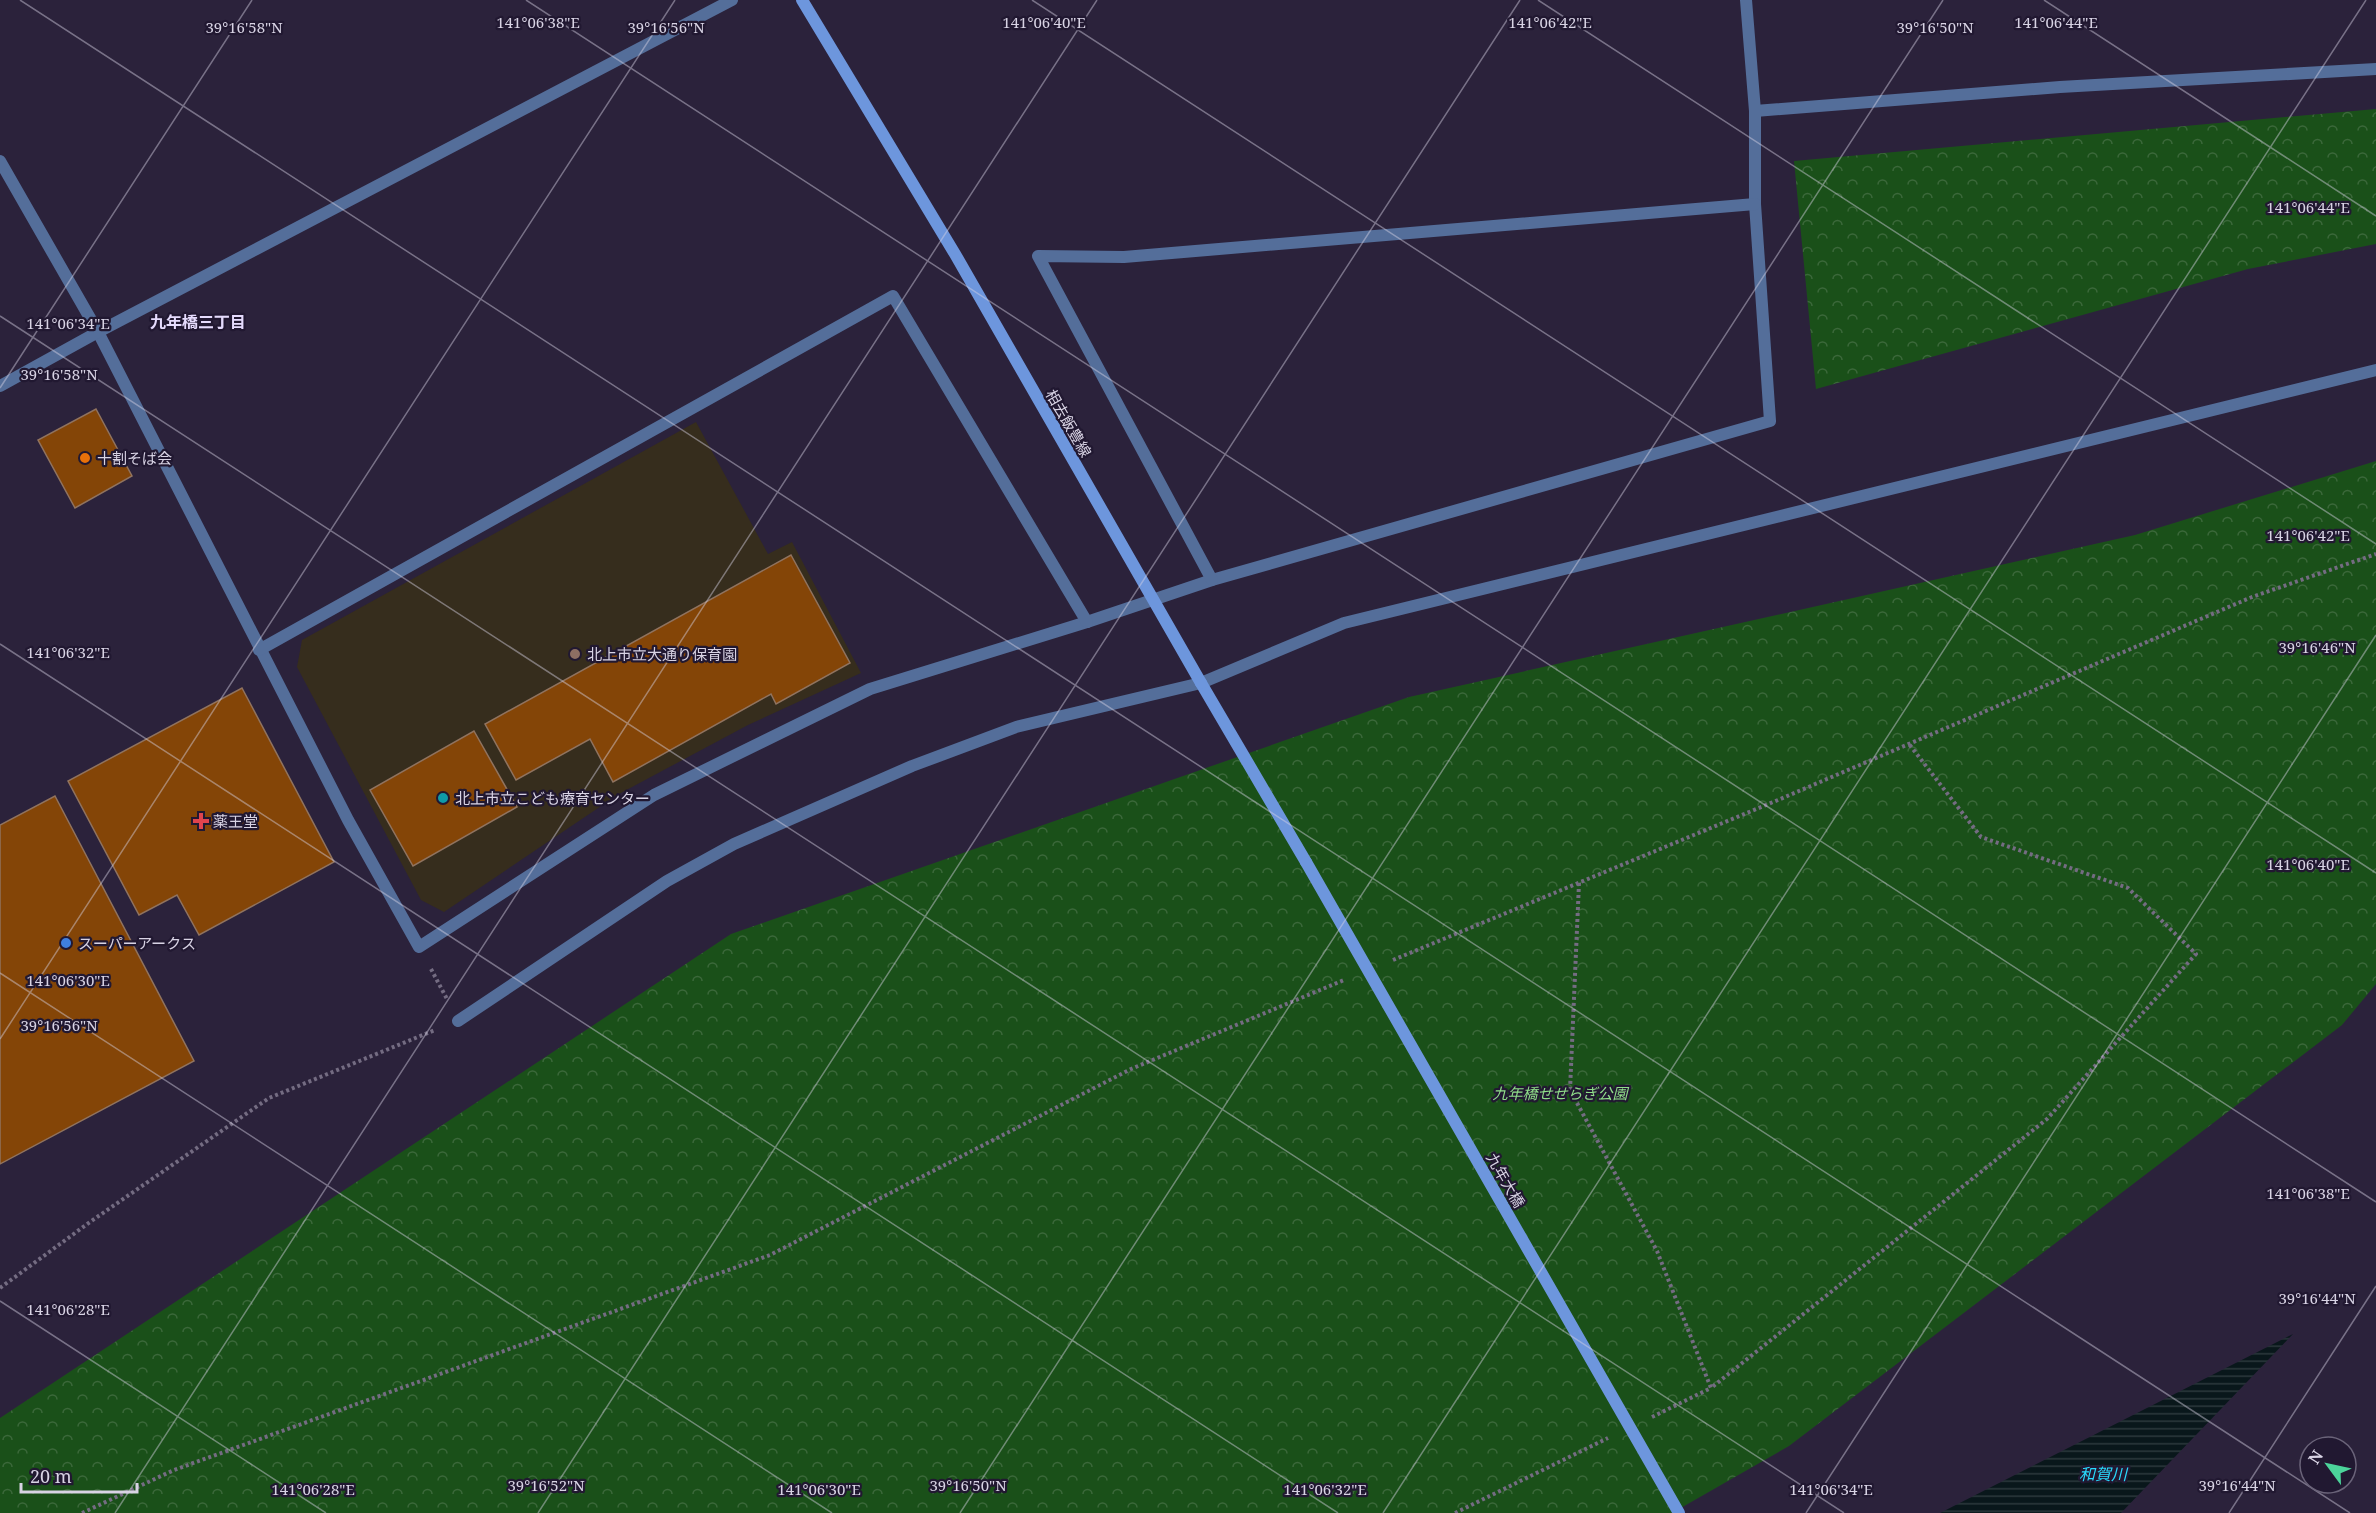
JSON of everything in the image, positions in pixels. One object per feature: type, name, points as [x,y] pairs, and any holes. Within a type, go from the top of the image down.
[{"type":"main road","name":"相去飯豊線","points":[[802,0],[955,254],[1306,862]]},
{"type":"main road","name":"九年大橋","points":[[1306,862],[1679,1513]]},
{"type":"street","points":[[0,386],[98,332],[732,0]]},
{"type":"street","points":[[0,161],[98,332],[259,650],[348,820],[419,947],[654,795],[870,689],[1087,622],[1212,580],[1770,421],[1755,204],[1755,111],[1746,0]]},
{"type":"street","points":[[1755,111],[2060,87],[2376,69]]},
{"type":"street","points":[[1212,580],[1038,256],[1124,257],[1755,204]]},
{"type":"street","points":[[259,650],[894,296],[1087,622]]},
{"type":"street","points":[[458,1021],[667,881],[734,844],[912,766],[1016,726],[1201,683],[1344,623],[2376,370]]},
{"type":"path","points":[[1383,964],[1909,744],[2252,597],[2376,554]]},
{"type":"path","points":[[1647,1419],[1711,1388],[2047,1119],[2196,954],[2128,888],[1981,837],[1909,744]]},
{"type":"path","points":[[1579,883],[1570,1090],[1658,1251],[1711,1388]]},
{"type":"path","points":[[0,1288],[268,1098],[458,1021],[419,947]]},
{"type":"path","points":[[82,1513],[174,1470],[770,1255],[1131,1069],[1350,978]]},
{"type":"path","points":[[1455,1513],[1615,1435]]},
{"type":"shaded area","name":"北上市立大通り保育園","points":[[696,422],[768,554],[792,542],[861,673],[748,725],[619,794],[444,912],[421,900],[297,667],[302,640]]},
{"type":"green space","points":[[2376,109],[2376,244],[2248,269],[1816,389],[1794,161]]},
{"type":"green space","name":"九年橋せせらぎ公園","points":[[2376,461],[2376,984],[2342,1025],[1789,1446],[1672,1513],[0,1513],[0,1418],[731,934],[1409,697],[2135,535]]},
{"type":"water","name":"和賀川","points":[[2293,1334],[2121,1513],[1940,1513]]},
{"type":"building","name":"十割そば会","points":[[96,409],[132,476],[75,508],[38,440]]},
{"type":"building","points":[[791,555],[850,663],[776,704],[771,694],[613,782],[590,739],[516,780],[485,724]]},
{"type":"building","name":"薬王堂","points":[[242,688],[334,862],[199,935],[177,895],[139,915],[68,781]]},
{"type":"building","name":"北上市立こども療育センター","points":[[474,731],[517,807],[413,866],[370,790]]},
{"type":"building","name":"スーパーアークス","points":[[55,796],[194,1061],[0,1164],[0,825]]},
{"type":"place","name":"十割そば会","points":[[85,458]]},
{"type":"place","name":"北上市立大通り保育園","points":[[575,654]]},
{"type":"place","name":"北上市立こども療育センター","points":[[443,798]]},
{"type":"place","name":"薬王堂","points":[[201,821]]},
{"type":"place","name":"スーパーアークス","points":[[66,943]]},
{"type":"district","name":"九年橋三丁目","points":[[198,322]]}]
